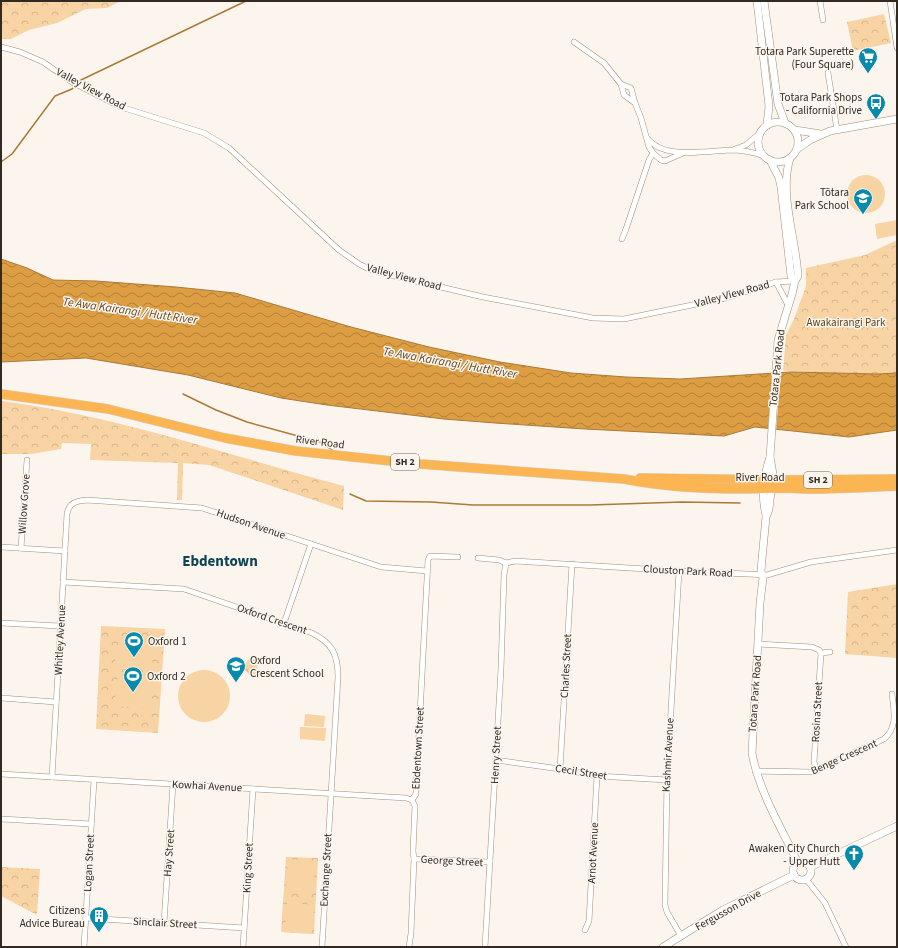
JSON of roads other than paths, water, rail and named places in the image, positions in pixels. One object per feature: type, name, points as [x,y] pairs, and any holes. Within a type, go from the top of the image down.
[{"type":"highway","name":"River Road","points":[[1,395],[73,403],[115,410],[225,438],[296,451],[405,462],[624,479],[653,485],[768,485],[897,479]]},
{"type":"highway","name":"River Road","points":[[768,485],[811,489],[897,486]]},
{"type":"street","points":[[757,1],[769,106],[767,125]]},
{"type":"street","points":[[764,1],[778,104],[785,123]]},
{"type":"street","points":[[820,1],[823,20]]},
{"type":"street","points":[[890,1],[897,48]]},
{"type":"street","points":[[574,42],[604,63],[621,84],[624,95],[635,103]]},
{"type":"street","name":"Valley View Road","points":[[1,47],[20,52],[43,62],[72,82],[121,107],[204,133],[218,140],[230,148],[339,250],[349,258],[369,269],[483,297],[593,318],[624,319],[726,298],[776,282],[795,281]]},
{"type":"street","points":[[828,73],[837,130]]},
{"type":"street","points":[[621,84],[631,88],[649,147],[653,153],[661,160],[665,160],[683,153]]},
{"type":"street","points":[[647,138],[655,146],[683,153],[732,150],[750,152],[781,162],[790,158],[797,149],[821,134],[897,119]]},
{"type":"street","points":[[732,150],[746,145],[767,125],[776,122],[785,123],[795,130],[821,134]]},
{"type":"street","points":[[795,130],[798,140],[797,149]]},
{"type":"street","points":[[760,133],[758,145],[779,178],[791,276],[795,281]]},
{"type":"street","points":[[622,239],[649,160],[653,153]]},
{"type":"street","name":"Totara Park Road","points":[[790,158],[786,185],[798,276],[795,281],[778,340],[770,457],[773,474],[768,485],[764,508],[766,517],[752,753],[755,771],[798,863]]},
{"type":"street","points":[[776,282],[788,305]]},
{"type":"street","name":"Willow Grove","points":[[21,548],[27,460]]},
{"type":"street","name":"Hudson Avenue","points":[[72,503],[87,500],[202,508],[381,567],[427,570]]},
{"type":"street","name":"Whitley Avenue","points":[[52,777],[67,514],[68,507],[72,503]]},
{"type":"street","points":[[284,623],[311,544]]},
{"type":"street","points":[[1,547],[65,550]]},
{"type":"street","name":"Clouston Park Road","points":[[478,558],[499,560],[506,563],[515,560],[679,571],[767,575],[812,562],[897,550]]},
{"type":"street","points":[[427,570],[430,556],[458,557]]},
{"type":"street","name":"Henry Street","points":[[485,947],[503,624],[504,575],[506,563]]},
{"type":"street","name":"Charles Street","points":[[560,769],[572,564]]},
{"type":"street","name":"Ebdentown Street","points":[[409,947],[411,933],[414,859],[415,806],[412,800],[416,794],[427,570]]},
{"type":"street","name":"Kashmir Avenue","points":[[679,571],[667,780],[665,905],[667,912],[681,936]]},
{"type":"street","name":"Oxford Crescent","points":[[63,582],[184,589],[321,637],[332,648],[338,661],[330,793]]},
{"type":"street","points":[[1,623],[60,626]]},
{"type":"street","points":[[758,644],[812,647],[819,650],[821,653],[830,652]]},
{"type":"street","name":"Rosina Street","points":[[817,771],[814,762],[821,653]]},
{"type":"street","name":"Benge Crescent","points":[[755,771],[806,773],[817,771],[878,742],[889,735],[895,720],[892,694]]},
{"type":"street","points":[[1,698],[56,702]]},
{"type":"street","name":"Cecil Street","points":[[496,760],[597,776],[667,780]]},
{"type":"street","name":"Kowhai Avenue","points":[[1,774],[330,793],[409,798],[412,800]]},
{"type":"street","name":"Arnot Avenue","points":[[585,930],[589,921],[597,776]]},
{"type":"street","name":"Logan Street","points":[[84,947],[94,780]]},
{"type":"street","name":"Hay Street","points":[[164,923],[173,784]]},
{"type":"street","name":"King Street","points":[[243,947],[253,789]]},
{"type":"street","name":"Exchange Street","points":[[322,947],[330,793]]},
{"type":"street","points":[[1,819],[91,824]]},
{"type":"street","points":[[810,867],[897,826]]},
{"type":"street","name":"George Street","points":[[414,859],[490,862]]},
{"type":"street","points":[[803,862],[810,867],[810,874],[806,879],[798,880],[794,875],[793,868],[798,863],[803,862]]},
{"type":"street","name":"Fergusson Drive","points":[[663,947],[723,910],[794,875]]},
{"type":"street","points":[[806,879],[825,902],[846,947]]},
{"type":"street","name":"Sinclair Street","points":[[86,918],[244,928]]},
{"type":"water","name":"Te Awa Kairangi / Hutt River","points":[[1,259],[27,268],[53,280],[96,281],[235,293],[351,327],[429,347],[500,362],[571,373],[680,379],[791,372],[897,373],[897,430],[849,437],[755,427],[724,436],[495,423],[444,419],[281,398],[188,375],[86,358],[1,362]]},
{"type":"waterway","points":[[1,162],[12,154],[55,96],[72,89],[81,80],[246,1]]},
{"type":"waterway","points":[[183,394],[216,410],[247,422],[320,442],[332,450]]},
{"type":"waterway","points":[[350,494],[366,501],[431,502],[473,505],[590,505],[682,502],[740,503]]},
{"type":"place","name":"Totara Park Superette (Four Square)","points":[[868,74]]},
{"type":"place","name":"Totara Park Shops - California Drive","points":[[876,120]]},
{"type":"place","name":"Tōtara Park School","points":[[863,215]]},
{"type":"place","name":"Oxford 1","points":[[134,658]]},
{"type":"place","name":"Oxford Crescent School","points":[[236,683]]},
{"type":"place","name":"Oxford 2","points":[[133,693]]},
{"type":"place","name":"Awaken City Church - Upper Hutt","points":[[854,871]]},
{"type":"place","name":"Citizens Advice Bureau","points":[[99,933]]},
{"type":"district","name":"Ebdentown","points":[[220,561]]},
{"type":"park label","name":"Awakairangi Park","points":[[846,322]]}]
